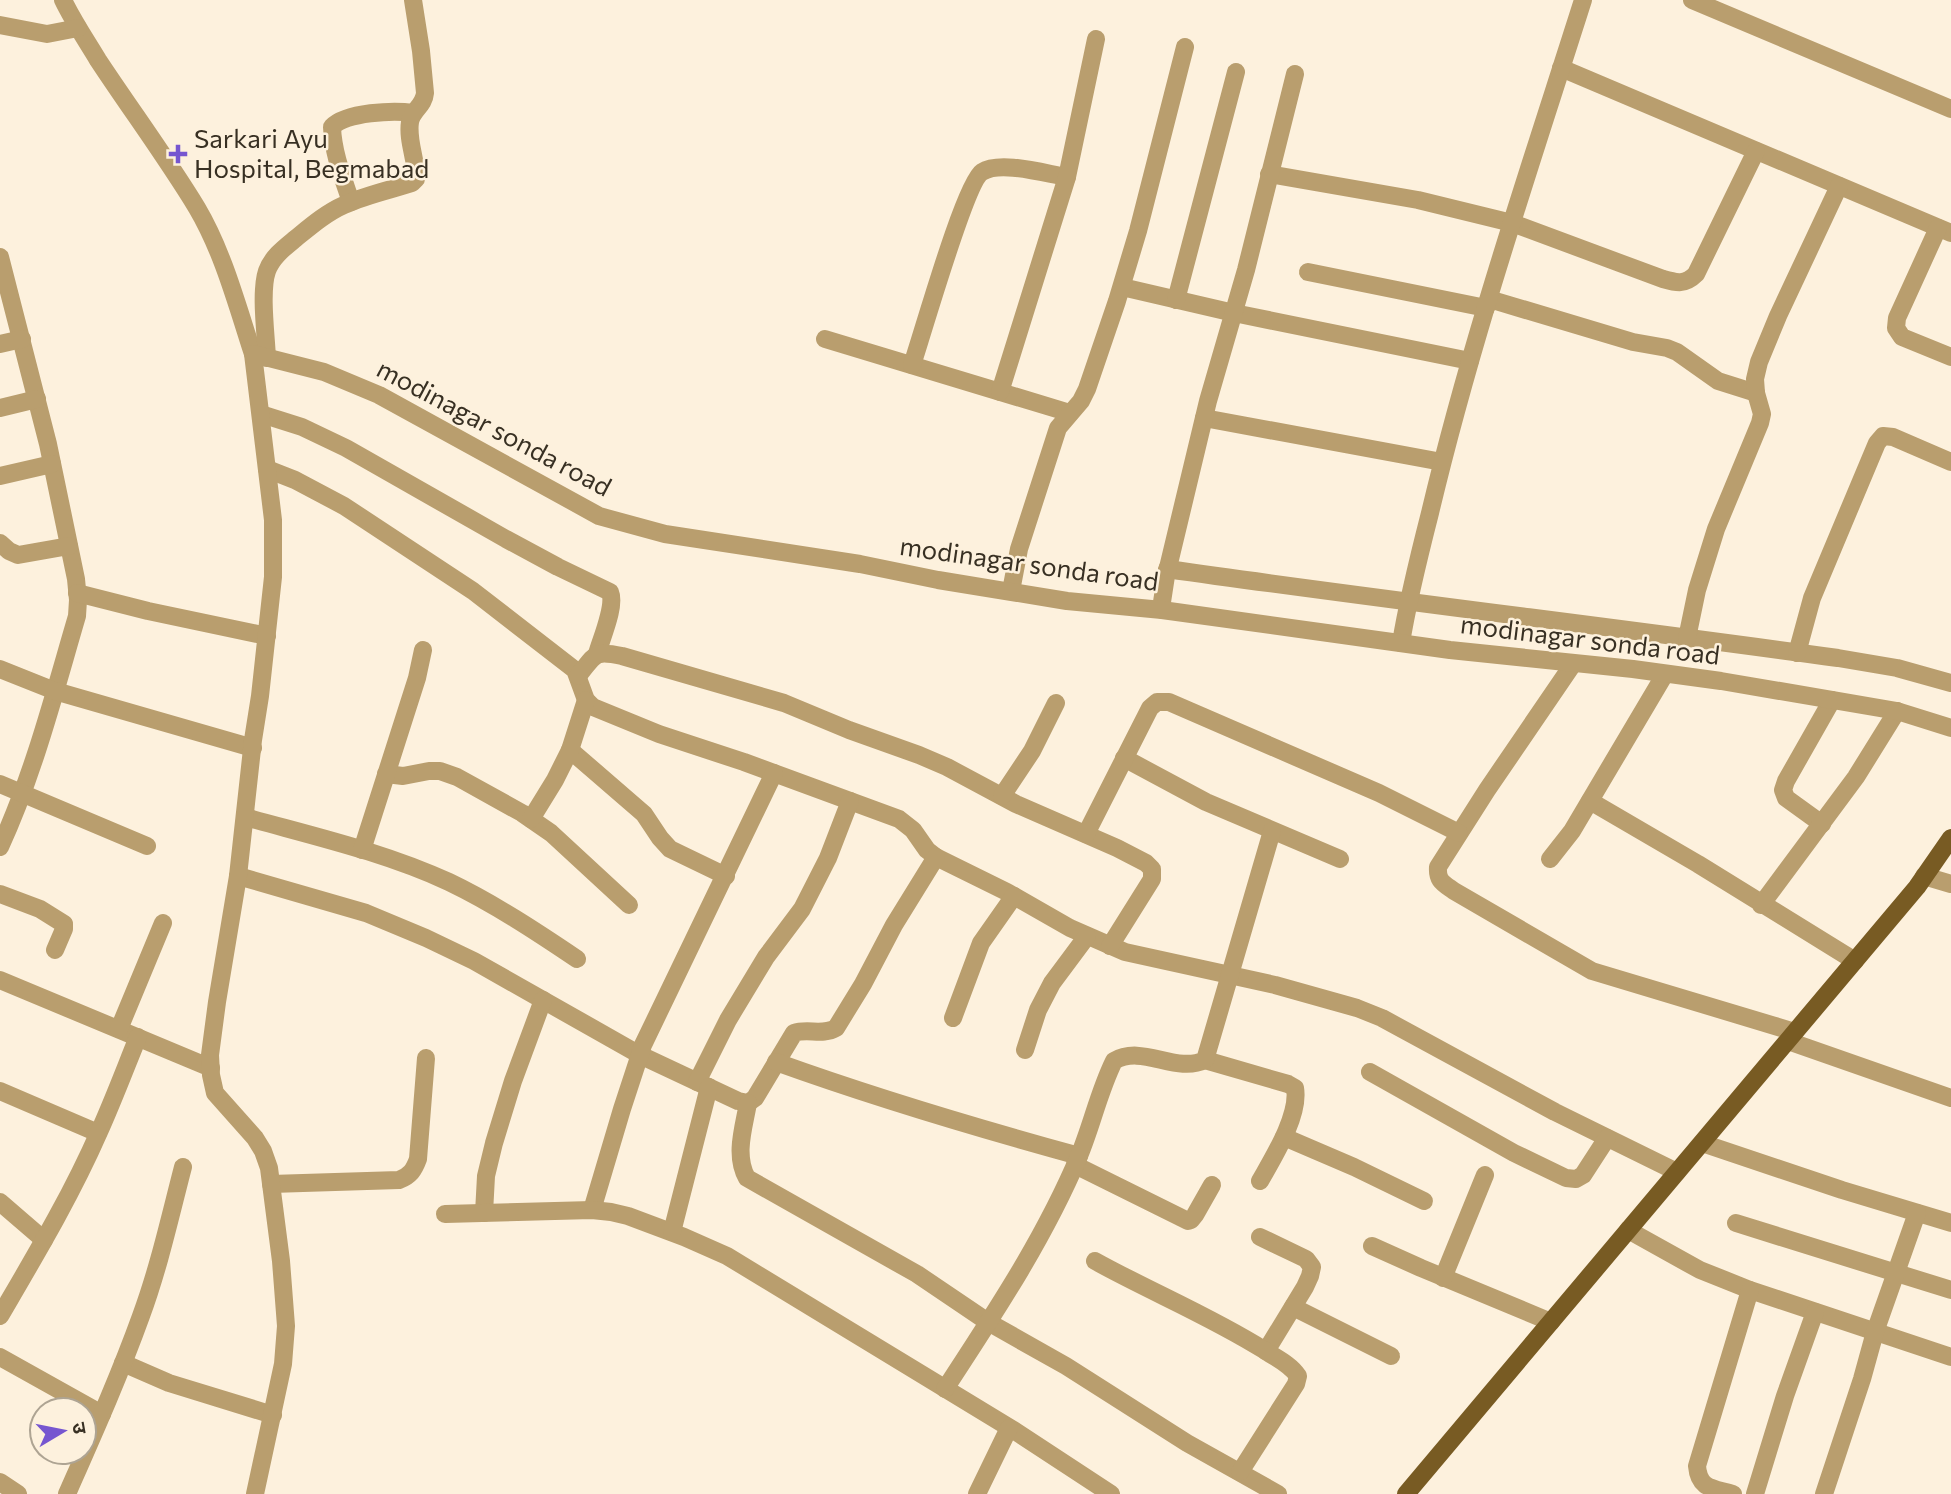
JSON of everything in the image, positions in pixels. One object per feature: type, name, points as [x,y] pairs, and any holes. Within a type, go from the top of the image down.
[{"type":"main road","points":[[1406,1494],[1855,961],[1951,838]]},
{"type":"street","points":[[63,0],[78,28],[198,211],[260,356]]},
{"type":"street","points":[[255,1494],[283,1364],[286,1326],[281,1261],[269,1168],[255,1138],[215,1093],[210,1055],[238,876],[273,578],[273,520],[261,414],[260,356],[264,288],[266,272],[272,260],[322,218],[351,202],[412,183],[416,179],[410,127],[413,113],[425,100],[425,93],[413,0]]},
{"type":"street","points":[[1405,621],[1442,463],[1470,361],[1583,0]]},
{"type":"street","points":[[1692,0],[1951,109]]},
{"type":"street","points":[[0,25],[47,34],[78,28]]},
{"type":"street","points":[[1000,392],[1067,177],[1096,39]]},
{"type":"street","points":[[1012,584],[1020,549],[1058,428],[1081,401],[1087,389],[1122,287],[1185,47]]},
{"type":"street","points":[[1561,68],[1945,231],[1897,318],[1896,328],[1902,337],[1951,357]]},
{"type":"street","points":[[1176,300],[1236,72]]},
{"type":"street","points":[[1162,606],[1167,572],[1204,418],[1246,270],[1294,74]]},
{"type":"street","points":[[351,202],[332,127],[341,120],[382,111],[413,113]]},
{"type":"street","points":[[1269,174],[1418,200],[1512,223],[1680,283],[1689,281],[1696,274],[1756,151]]},
{"type":"street","points":[[912,365],[973,182],[982,172],[996,167],[1067,177]]},
{"type":"street","points":[[1687,638],[1697,590],[1716,529],[1760,423],[1762,414],[1755,379],[1759,362],[1839,186]]},
{"type":"street","points":[[0,257],[52,464],[77,593],[77,616],[55,691],[23,793],[0,847]]},
{"type":"street","points":[[1308,272],[1487,304],[1633,342],[1667,348],[1718,380],[1756,393]]},
{"type":"street","points":[[1122,287],[1234,313],[1470,361]]},
{"type":"street","points":[[0,344],[22,339]]},
{"type":"street","points":[[825,339],[1070,414]]},
{"type":"street","name":"modinagar sonda road","points":[[260,356],[324,372],[379,395],[599,516],[665,534],[860,564],[938,580],[1012,584],[1067,601],[1162,606],[1353,638],[1405,621],[1573,664],[1665,674],[1832,700],[1896,711],[1951,728]]},
{"type":"street","points":[[0,408],[37,399]]},
{"type":"street","points":[[261,414],[302,427],[346,448],[506,539],[610,592],[613,598],[611,608],[597,654],[578,676]]},
{"type":"street","points":[[1204,418],[1442,463]]},
{"type":"street","points":[[1797,653],[1812,598],[1877,443],[1883,436],[1893,436],[1951,463]]},
{"type":"street","points":[[0,475],[52,464]]},
{"type":"street","points":[[267,469],[295,480],[344,506],[462,583],[575,670],[586,700],[600,710],[659,734],[899,819],[913,830],[936,857],[1070,928],[1125,952],[1275,985],[1357,1008],[1382,1018],[1555,1112],[1677,1172]]},
{"type":"street","points":[[0,543],[18,555],[69,546]]},
{"type":"street","points":[[1167,572],[1294,587],[1405,621],[1687,638],[1897,668],[1951,682]]},
{"type":"street","points":[[77,593],[267,636]]},
{"type":"street","points":[[362,850],[417,678],[423,650]]},
{"type":"street","points":[[597,654],[604,652],[622,656],[783,703],[938,763],[1146,863],[1152,869],[1152,879],[1110,946]]},
{"type":"street","points":[[1573,664],[1438,867],[1437,876],[1443,883],[1592,971],[1792,1036],[1951,1098]]},
{"type":"street","points":[[0,669],[55,691],[253,748]]},
{"type":"street","points":[[1550,859],[1572,831],[1665,674]]},
{"type":"street","points":[[531,819],[570,750],[586,700]]},
{"type":"street","points":[[1822,824],[1786,798],[1783,790],[1832,700]]},
{"type":"street","points":[[1086,834],[1150,708],[1157,702],[1169,702],[1379,793],[1460,833]]},
{"type":"street","points":[[1002,796],[1032,751],[1056,704]]},
{"type":"street","points":[[1761,905],[1856,777],[1896,711]]},
{"type":"street","points":[[570,750],[644,814],[670,849],[726,876]]},
{"type":"street","points":[[1124,758],[1206,802],[1340,859]]},
{"type":"street","points":[[386,774],[402,776],[440,771],[457,777],[551,832],[629,905]]},
{"type":"street","points":[[592,1210],[640,1055],[774,773]]},
{"type":"street","points":[[0,784],[147,846]]},
{"type":"street","points":[[672,1232],[703,1085],[728,1020],[766,957],[802,909],[828,858],[850,801]]},
{"type":"street","points":[[1590,801],[1855,961]]},
{"type":"street","points":[[245,817],[380,855],[449,883],[530,929],[577,960]]},
{"type":"street","points":[[945,1389],[1014,1281],[1051,1216],[1077,1161],[1114,1061],[1122,1056],[1136,1055],[1185,1065],[1196,1065],[1205,1060],[1272,831]]},
{"type":"street","points":[[936,857],[835,1028],[828,1032],[803,1030],[794,1033],[755,1098],[748,1103],[740,1157],[747,1178],[917,1274],[988,1322],[1066,1366],[1187,1443],[1278,1494]]},
{"type":"street","points":[[238,876],[366,913],[414,933],[474,961],[640,1055],[738,1101],[748,1103]]},
{"type":"street","points":[[1924,876],[1951,884]]},
{"type":"street","points":[[0,894],[40,909],[64,924],[55,950]]},
{"type":"street","points":[[953,1018],[981,943],[1014,896]]},
{"type":"street","points":[[119,1029],[163,923]]},
{"type":"street","points":[[1025,1050],[1038,1010],[1052,983],[1087,936]]},
{"type":"street","points":[[0,980],[211,1068]]},
{"type":"street","points":[[484,1213],[486,1175],[494,1143],[513,1081],[543,1000]]},
{"type":"street","points":[[0,1316],[44,1240],[99,1133],[138,1037]]},
{"type":"street","points":[[271,1184],[406,1178],[414,1171],[418,1159],[426,1058]]},
{"type":"street","points":[[1205,1060],[1295,1088],[1296,1096],[1284,1137],[1260,1181]]},
{"type":"street","points":[[776,1062],[853,1090],[1077,1161],[1188,1221],[1195,1215],[1212,1185]]},
{"type":"street","points":[[1370,1072],[1514,1153],[1566,1178],[1576,1179],[1583,1175],[1607,1138]]},
{"type":"street","points":[[0,1091],[99,1133]]},
{"type":"street","points":[[1284,1137],[1424,1201]]},
{"type":"street","points":[[1702,1143],[1951,1223]]},
{"type":"street","points":[[66,1494],[102,1414],[141,1316],[162,1250],[183,1167]]},
{"type":"street","points":[[1443,1278],[1485,1175]]},
{"type":"street","points":[[0,1202],[44,1240]]},
{"type":"street","points":[[445,1214],[592,1210],[628,1216],[672,1232],[727,1256],[1009,1428],[1111,1494]]},
{"type":"street","points":[[1824,1494],[1875,1332],[1917,1213]]},
{"type":"street","points":[[1736,1223],[1951,1290]]},
{"type":"street","points":[[1628,1230],[1700,1270],[1750,1290],[1951,1357]]},
{"type":"street","points":[[1259,1237],[1306,1259],[1312,1266],[1311,1276],[1266,1352]]},
{"type":"street","points":[[1372,1246],[1551,1322]]},
{"type":"street","points":[[1095,1261],[1185,1307],[1293,1368],[1298,1376],[1296,1384],[1240,1472]]},
{"type":"street","points":[[1733,1494],[1703,1484],[1695,1486],[1702,1449],[1750,1290]]},
{"type":"street","points":[[1293,1307],[1391,1356]]},
{"type":"street","points":[[1755,1494],[1785,1395],[1815,1312]]},
{"type":"street","points":[[0,1357],[102,1414]]},
{"type":"street","points":[[123,1363],[169,1383],[273,1415]]},
{"type":"street","points":[[977,1494],[1009,1428]]},
{"type":"street","points":[[0,1482],[18,1494]]},
{"type":"place","name":"Sarkari Ayu Hospital, Begmabad","points":[[178,154]]}]
